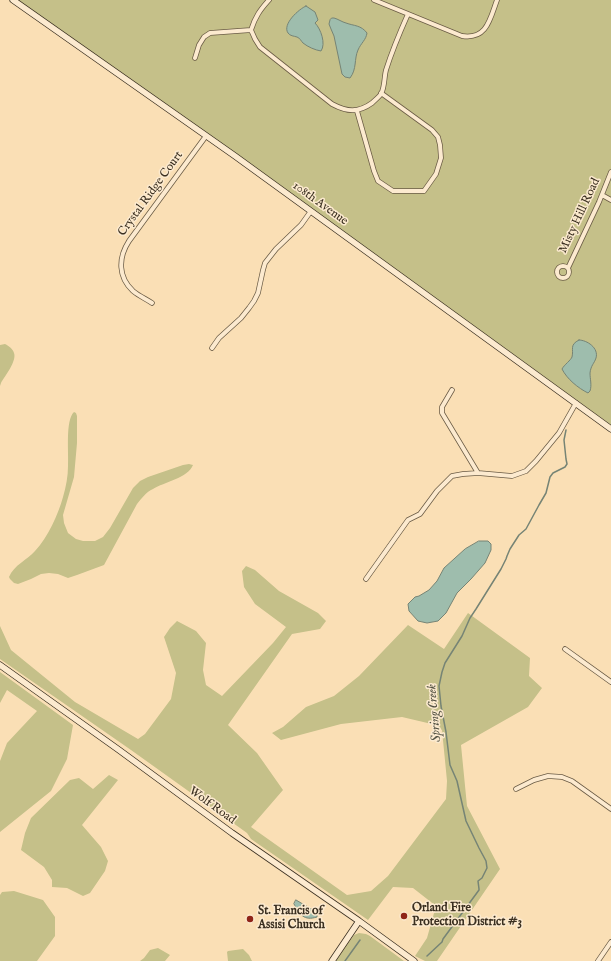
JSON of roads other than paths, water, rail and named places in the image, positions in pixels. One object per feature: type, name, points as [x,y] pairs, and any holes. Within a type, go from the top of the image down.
[{"type":"street","name":"108th Avenue","points":[[13,0],[311,211],[386,267],[611,429]]},
{"type":"street","points":[[269,0],[258,13],[251,30],[260,47],[332,104],[349,111],[357,111],[367,107],[376,100],[381,93],[386,70],[408,14]]},
{"type":"street","points":[[374,0],[462,36],[469,37],[476,36],[483,31],[489,23],[498,0]]},
{"type":"street","points":[[195,58],[204,37],[210,33],[251,30]]},
{"type":"street","points":[[357,111],[378,181],[393,191],[424,191],[436,174],[441,158],[438,137],[432,130],[381,93]]},
{"type":"street","name":"Crystal Ridge Court","points":[[152,303],[132,290],[127,284],[122,271],[122,254],[129,241],[206,136]]},
{"type":"street","name":"Misty Hill Road","points":[[568,268],[611,172]]},
{"type":"street","points":[[602,195],[611,200]]},
{"type":"street","points":[[212,348],[219,338],[241,318],[254,301],[258,293],[265,263],[276,249],[301,225],[311,211]]},
{"type":"street","points":[[452,390],[442,407],[442,414],[478,473]]},
{"type":"street","points":[[366,579],[408,520],[420,514],[437,491],[452,476],[478,473],[512,476],[526,471],[536,462],[559,434],[576,403]]},
{"type":"street","points":[[565,649],[611,682]]},
{"type":"street","name":"Wolf Road","points":[[0,664],[228,831],[359,921],[414,961]]},
{"type":"street","points":[[516,789],[534,780],[548,776],[562,777],[572,781],[611,809]]},
{"type":"street","points":[[332,961],[359,921]]},
{"type":"street","points":[[598,961],[611,942]]},
{"type":"waterway","name":"Spring Creek","points":[[427,956],[442,942],[479,890],[478,881],[482,878],[487,868],[486,861],[466,821],[457,781],[450,765],[439,686],[442,672],[445,663],[462,636],[470,618],[501,569],[510,549],[519,535],[526,529],[546,493],[550,477],[553,473],[565,467],[567,464],[564,440],[566,430]]},
{"type":"waterway","name":"Spring Creek","points":[[345,961],[360,940]]},
{"type":"place","name":"Orland Fire Protection District #3","points":[[404,916]]},
{"type":"place","name":"St. Francis of Assisi Church","points":[[250,919]]}]
